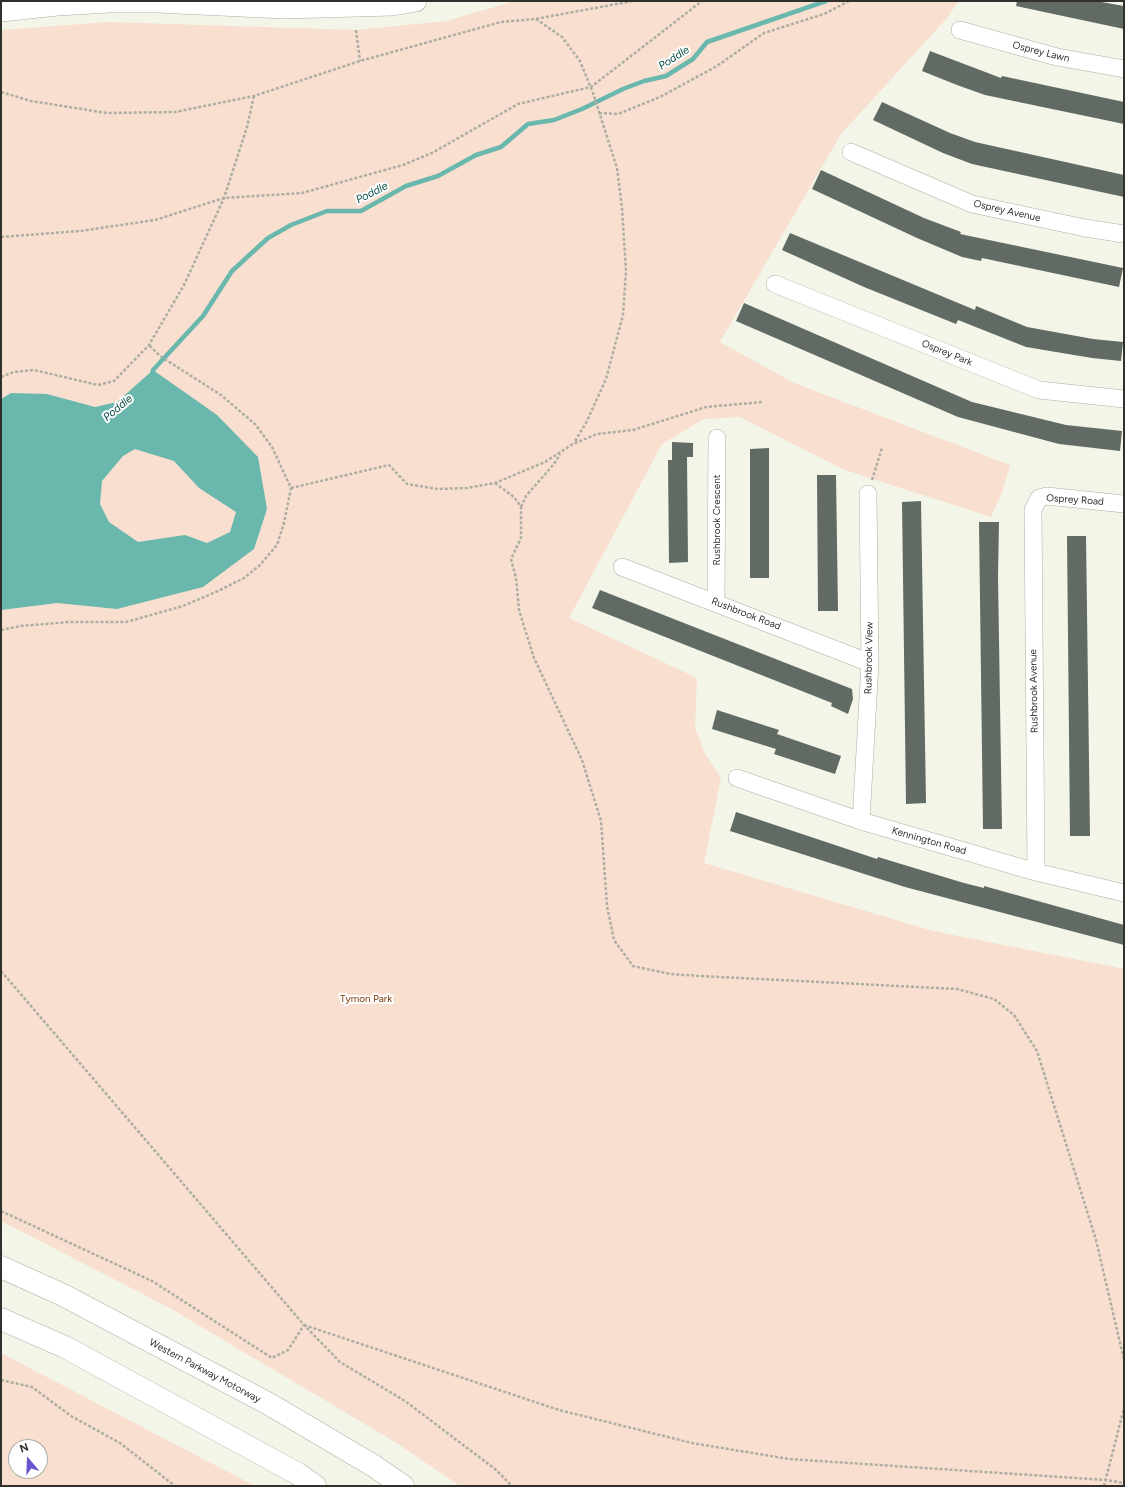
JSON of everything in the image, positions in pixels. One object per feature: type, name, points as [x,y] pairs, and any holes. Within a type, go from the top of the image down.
[{"type":"highway","name":"Western Parkway Motorway","points":[[1,1267],[63,1296],[268,1404],[374,1466],[403,1486]]},
{"type":"highway","points":[[1,1319],[65,1347],[291,1471],[315,1486]]},
{"type":"street","points":[[1,11],[57,5],[108,2],[157,2],[284,8],[416,1]]},
{"type":"street","name":"Osprey Lawn","points":[[960,30],[1057,57],[1124,69]]},
{"type":"street","name":"Osprey Avenue","points":[[851,152],[972,204],[1085,228],[1124,234]]},
{"type":"street","name":"Osprey Park","points":[[775,284],[1039,390],[1124,399]]},
{"type":"street","name":"Rushbrook Crescent","points":[[716,602],[717,438]]},
{"type":"street","name":"Rushbrook View","points":[[861,821],[870,663],[869,488]]},
{"type":"street","name":"Osprey Road","points":[[1033,510],[1039,498],[1048,496],[1124,504]]},
{"type":"street","name":"Rushbrook Avenue","points":[[1033,510],[1036,872]]},
{"type":"street","name":"Rushbrook Road","points":[[622,567],[716,602],[870,663]]},
{"type":"street","name":"Kennington Road","points":[[737,778],[861,821],[1036,872],[1124,893]]},
{"type":"path","points":[[1,92],[31,101],[107,113],[175,112],[254,96],[360,61],[501,22],[535,19],[633,1]]},
{"type":"path","points":[[1,237],[80,231],[156,220],[224,198],[302,193],[403,165],[432,153],[518,104],[591,87],[702,1]]},
{"type":"path","points":[[599,112],[618,114],[660,97],[718,66],[764,33],[824,14],[849,1]]},
{"type":"path","points":[[535,19],[562,37],[580,61],[591,87],[617,168],[621,201],[626,271],[623,315],[606,379],[586,423],[573,444]]},
{"type":"path","points":[[356,30],[360,61]]},
{"type":"path","points":[[1,377],[14,372],[34,370],[98,385],[114,381],[150,345],[184,285],[224,198],[247,127],[254,96]]},
{"type":"path","points":[[1,630],[20,626],[62,623],[126,622],[183,606],[218,592],[244,578],[260,565],[277,545],[284,523],[291,488],[272,447],[255,424],[221,395],[160,356],[150,345]]},
{"type":"path","points":[[291,488],[389,465],[407,484],[438,489],[467,488],[495,483],[545,462],[573,444],[597,434],[634,430],[706,407],[763,402]]},
{"type":"path","points":[[869,488],[882,448]]},
{"type":"path","points":[[560,453],[554,464],[526,496],[521,507],[521,538],[511,559],[516,578],[519,610],[534,658],[582,760],[601,821],[608,913],[614,940],[633,966],[670,974],[957,989],[994,999],[1014,1015],[1037,1051],[1096,1240],[1124,1360]]},
{"type":"path","points":[[495,483],[514,497],[521,507]]},
{"type":"path","points":[[1,971],[304,1325],[340,1362],[405,1401],[495,1469],[512,1486]]},
{"type":"path","points":[[1,1211],[152,1281],[272,1358],[288,1350],[304,1325]]},
{"type":"path","points":[[304,1325],[559,1410],[692,1443],[789,1459],[1106,1480],[1124,1483]]},
{"type":"path","points":[[1,1380],[32,1387],[72,1416],[120,1443],[175,1486]]},
{"type":"path","points":[[1104,1486],[1124,1408]]},
{"type":"green space","name":"Tymon Park","points":[[515,1],[958,1],[948,17],[841,134],[720,342],[794,383],[1010,465],[1003,490],[991,517],[842,469],[740,417],[704,419],[662,444],[569,618],[697,678],[695,727],[704,752],[721,778],[704,863],[933,931],[1124,969],[1124,1486],[460,1486],[395,1442],[168,1307],[1,1221],[1,30],[109,22],[356,30],[446,21]]},
{"type":"green space","points":[[1,1353],[251,1484],[254,1486],[1,1486]]},
{"type":"water","points":[[153,370],[217,415],[258,457],[267,509],[254,549],[203,587],[117,609],[57,603],[1,610],[1,399],[11,393],[47,394],[95,407],[117,402]],"holes":[[[135,449],[174,461],[199,488],[236,512],[230,532],[207,543],[185,535],[138,542],[109,522],[100,504],[102,481],[123,456]]]},
{"type":"building","points":[[1017,1],[1096,1],[1124,6],[1124,29],[1016,6]]},
{"type":"building","points":[[930,51],[1001,78],[1002,76],[1124,102],[1124,124],[985,95],[957,85],[922,71]]},
{"type":"building","points":[[882,102],[950,133],[975,142],[1124,175],[1124,197],[972,164],[943,153],[873,120]]},
{"type":"building","points":[[821,170],[924,218],[961,232],[960,234],[1123,268],[1119,287],[982,258],[981,261],[962,257],[917,238],[812,189]]},
{"type":"building","points":[[790,233],[975,310],[976,306],[1027,327],[1093,339],[1123,342],[1121,361],[1092,358],[1026,347],[958,320],[956,324],[864,287],[782,250]]},
{"type":"building","points":[[744,303],[972,402],[1066,425],[1122,431],[1120,451],[1059,444],[958,417],[736,321]]},
{"type":"building","points":[[672,442],[693,443],[693,457],[687,457],[688,562],[669,563],[668,460],[672,460]]},
{"type":"building","points":[[769,448],[769,578],[750,578],[750,449]]},
{"type":"building","points":[[817,475],[836,475],[838,611],[818,611]]},
{"type":"building","points":[[921,501],[926,803],[906,804],[902,502]]},
{"type":"building","points":[[979,522],[999,522],[998,577],[1002,829],[983,829]]},
{"type":"building","points":[[1067,536],[1086,536],[1090,836],[1070,836]]},
{"type":"building","points":[[600,590],[852,689],[853,699],[848,714],[831,706],[832,703],[592,608]]},
{"type":"building","points":[[717,710],[779,730],[777,734],[841,756],[835,774],[774,754],[776,749],[712,729]]},
{"type":"building","points":[[736,812],[877,859],[878,857],[964,883],[984,888],[984,886],[1124,925],[1124,945],[905,887],[730,831]]},
{"type":"waterway","name":"Poddle","points":[[152,375],[153,370],[203,316],[232,271],[268,238],[291,225],[327,211],[361,211],[406,186],[438,176],[476,155],[501,147],[528,124],[554,120],[582,109],[623,89],[644,81],[666,76],[693,59],[707,42],[826,1]]}]
